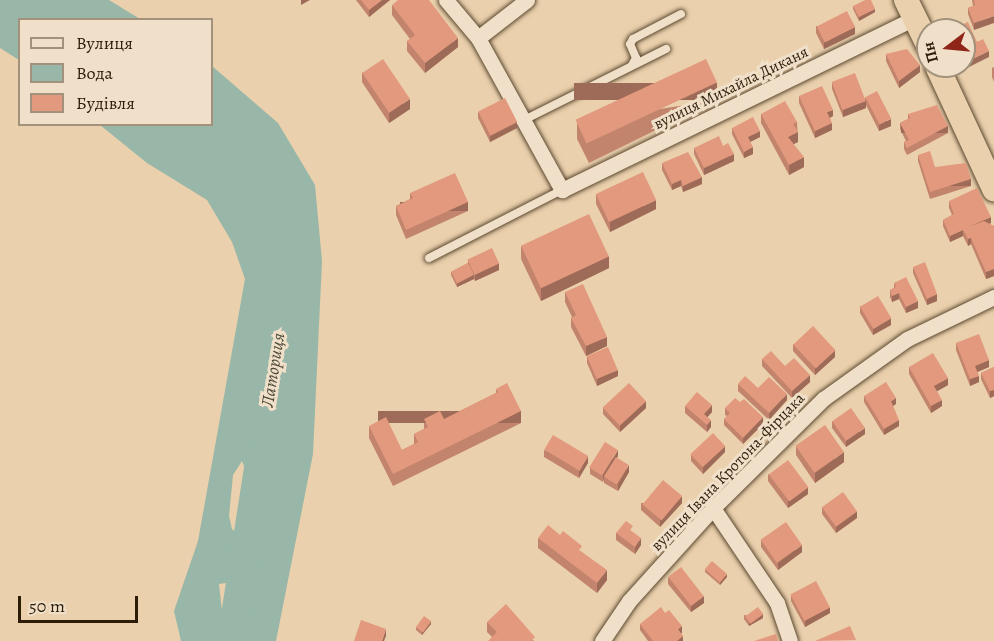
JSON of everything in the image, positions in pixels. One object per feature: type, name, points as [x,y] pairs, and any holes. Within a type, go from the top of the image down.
[{"type":"highway","points":[[943,78],[994,189]]},
{"type":"street","points":[[446,0],[478,38],[562,190]]},
{"type":"street","points":[[478,38],[526,0]]},
{"type":"street","name":"вулиця Михайла Диканя","points":[[562,190],[911,9]]},
{"type":"street","name":"вулиця Івана Кротона-Фірцака","points":[[605,637],[629,601],[713,508],[823,399],[907,339],[994,297]]},
{"type":"street","points":[[713,508],[777,603],[790,641]]},
{"type":"lane","points":[[631,66],[636,58],[630,44],[633,39],[681,14]]},
{"type":"lane","points":[[524,120],[666,49]]},
{"type":"lane","name":"вулиця Михайла Диканя","points":[[429,258],[562,190]]},
{"type":"water","points":[[0,0],[109,0],[138,18],[18,18],[18,59],[0,48]]},
{"type":"water","points":[[213,67],[278,123],[315,185],[322,261],[313,454],[276,641],[181,641],[174,611],[198,541],[245,279],[232,242],[207,200],[147,163],[101,126],[213,126]],"holes":[[[242,461],[255,494],[255,526],[251,535],[242,538],[232,529],[229,516],[233,475]],[[226,583],[241,609],[239,625],[230,626],[222,611],[219,584]]]},
{"type":"building","points":[[361,0],[382,0],[369,10]]},
{"type":"building","points":[[398,0],[429,0],[458,38],[425,63],[407,41],[415,35],[392,5]]},
{"type":"building","points":[[865,0],[871,0],[875,9],[859,17],[853,6]]},
{"type":"building","points":[[974,0],[994,0],[994,16],[976,22],[976,18],[972,18],[968,8],[975,5]]},
{"type":"building","points":[[847,11],[855,27],[825,42],[817,26]]},
{"type":"building","points":[[983,39],[989,51],[976,57],[976,40],[977,42]]},
{"type":"building","points":[[907,49],[916,60],[916,68],[899,81],[886,54]]},
{"type":"building","points":[[383,59],[410,99],[389,113],[362,73]]},
{"type":"building","points":[[706,59],[717,83],[586,143],[575,120]]},
{"type":"building","points":[[855,73],[866,101],[842,110],[832,82]]},
{"type":"building","points":[[822,86],[833,110],[827,112],[832,123],[815,131],[799,96]]},
{"type":"building","points":[[877,91],[891,119],[879,125],[865,97]]},
{"type":"building","points":[[505,98],[517,122],[491,136],[478,112]]},
{"type":"building","points":[[785,101],[797,122],[793,124],[798,132],[788,137],[804,157],[789,165],[761,114]]},
{"type":"building","points":[[937,105],[948,126],[907,148],[904,142],[909,140],[900,123],[910,118],[908,114]]},
{"type":"building","points":[[753,117],[760,131],[748,137],[753,147],[744,152],[732,128]]},
{"type":"building","points":[[719,136],[723,146],[728,143],[734,154],[704,168],[694,148]]},
{"type":"building","points":[[930,151],[935,167],[966,163],[971,179],[930,192],[918,155]]},
{"type":"building","points":[[688,152],[702,177],[683,186],[681,180],[672,184],[662,163]]},
{"type":"building","points":[[643,172],[656,200],[609,222],[596,194]]},
{"type":"building","points":[[455,173],[468,202],[406,230],[396,206],[413,198],[410,193]]},
{"type":"building","points":[[977,188],[991,217],[968,227],[984,221],[994,226],[994,269],[986,272],[971,238],[968,239],[963,230],[950,236],[943,220],[954,214],[949,201]]},
{"type":"building","points":[[589,214],[609,257],[541,288],[521,246]]},
{"type":"building","points":[[492,248],[499,263],[475,275],[468,259]]},
{"type":"building","points":[[925,262],[937,294],[927,299],[913,267]]},
{"type":"building","points":[[468,263],[474,275],[457,283],[451,272]]},
{"type":"building","points":[[906,277],[918,301],[906,307],[899,293],[892,296],[890,290],[896,287],[894,283]]},
{"type":"building","points":[[583,284],[607,337],[586,346],[571,318],[576,315],[565,292]]},
{"type":"building","points":[[878,296],[891,318],[873,329],[860,307]]},
{"type":"building","points":[[813,326],[836,350],[816,369],[793,344]]},
{"type":"building","points":[[979,334],[989,360],[975,366],[979,376],[970,379],[956,343]]},
{"type":"building","points":[[608,347],[618,370],[597,379],[587,356]]},
{"type":"building","points":[[771,351],[785,366],[794,358],[810,375],[792,391],[762,359]]},
{"type":"building","points":[[933,353],[948,378],[934,386],[942,400],[931,406],[909,367]]},
{"type":"building","points":[[994,367],[994,390],[990,391],[981,373]]},
{"type":"building","points":[[745,376],[758,388],[769,377],[787,394],[769,413],[738,384]]},
{"type":"building","points":[[886,382],[896,398],[891,401],[899,420],[884,429],[864,396]]},
{"type":"building","points":[[507,383],[521,411],[393,474],[369,426],[386,417],[402,450],[418,442],[414,434],[428,427],[424,419],[440,411],[444,419],[498,392],[496,389]]},
{"type":"building","points":[[629,383],[646,401],[620,426],[603,408]]},
{"type":"building","points":[[697,392],[712,405],[704,414],[711,420],[707,425],[685,406]]},
{"type":"building","points":[[735,398],[740,402],[744,399],[763,417],[743,438],[724,419],[730,413],[725,408]]},
{"type":"building","points":[[851,408],[865,428],[846,441],[832,421]]},
{"type":"building","points":[[825,425],[844,452],[814,473],[796,446]]},
{"type":"building","points":[[713,433],[725,446],[703,467],[690,454]]},
{"type":"building","points":[[553,435],[588,456],[579,471],[544,450]]},
{"type":"building","points":[[605,442],[618,450],[602,475],[589,467]]},
{"type":"building","points":[[616,457],[629,465],[617,484],[604,477]]},
{"type":"building","points":[[788,460],[808,487],[789,502],[769,474]]},
{"type":"building","points":[[663,480],[682,496],[662,521],[642,505]]},
{"type":"building","points":[[843,492],[857,511],[836,527],[822,507]]},
{"type":"building","points":[[626,521],[633,526],[630,530],[641,538],[635,547],[616,533]]},
{"type":"building","points":[[786,522],[802,545],[777,563],[761,540]]},
{"type":"building","points":[[548,525],[560,535],[563,531],[582,546],[579,550],[607,570],[597,583],[538,538]]},
{"type":"building","points":[[712,561],[727,574],[720,582],[705,569]]},
{"type":"building","points":[[681,567],[704,596],[691,606],[668,577]]},
{"type":"building","points":[[816,581],[830,607],[804,621],[790,595]]},
{"type":"building","points":[[506,604],[535,637],[531,641],[488,641],[497,632],[487,622]]},
{"type":"building","points":[[661,607],[665,613],[669,610],[682,626],[678,629],[683,636],[677,641],[653,641],[640,624]]},
{"type":"building","points":[[758,607],[763,614],[750,624],[745,616]]},
{"type":"building","points":[[424,616],[431,621],[423,633],[416,627]]},
{"type":"building","points":[[361,620],[386,629],[382,641],[354,641]]},
{"type":"building","points":[[850,626],[856,640],[815,641]]},
{"type":"building","points":[[776,634],[778,641],[754,641]]},
{"type":"waterway","name":"Латориця","points":[[231,641],[260,455]]}]
